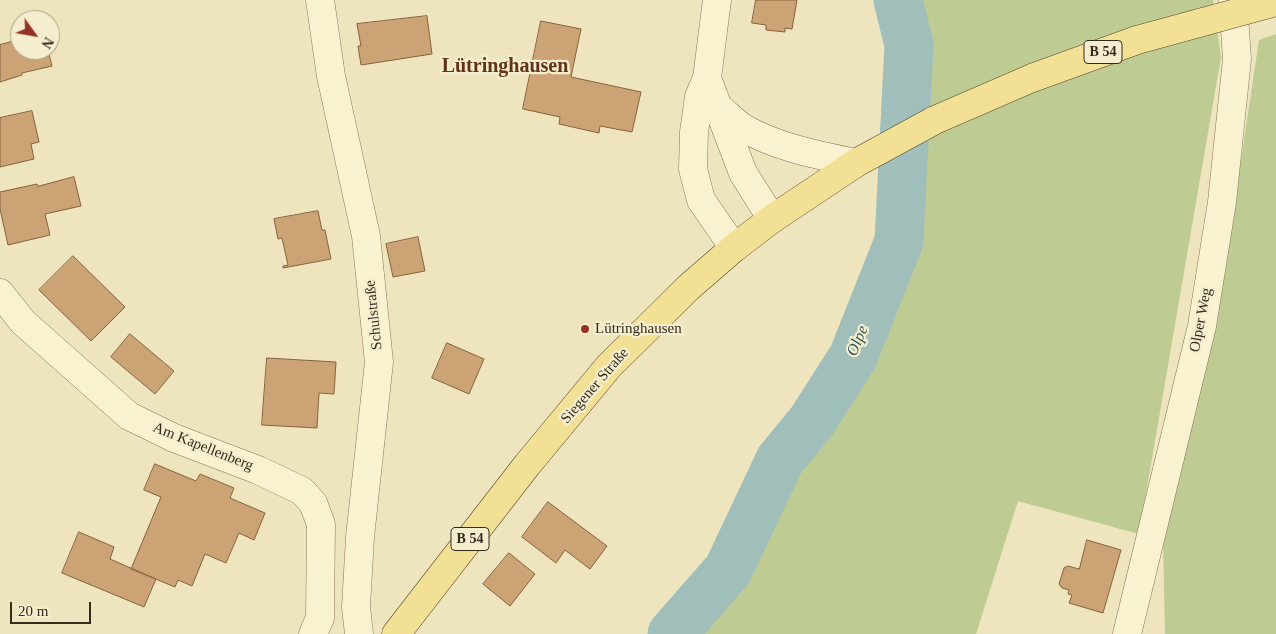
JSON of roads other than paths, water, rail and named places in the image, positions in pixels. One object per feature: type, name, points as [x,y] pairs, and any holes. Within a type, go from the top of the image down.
[{"type":"main road","name":"B 54","points":[[734,248],[856,162],[935,120],[1032,78],[1137,40],[1276,2]]},
{"type":"main road","name":"Siegener Straße","points":[[396,634],[527,465],[609,366],[689,287],[734,248]]},
{"type":"street","points":[[717,0],[707,78],[699,98],[694,132],[693,169],[701,200],[734,248]]},
{"type":"street","name":"Olper Weg","points":[[1127,634],[1202,326],[1222,202],[1237,59],[1233,0]]},
{"type":"street","name":"Schulstraße","points":[[328,1],[331,76],[366,236],[379,362],[360,537],[356,607],[359,634]]},
{"type":"street","points":[[707,78],[743,173],[772,220]]},
{"type":"street","points":[[718,107],[742,126],[764,137],[802,152],[856,162]]},
{"type":"street","name":"Am Kapellenberg","points":[[0,293],[11,326],[129,416],[174,438],[258,470],[302,491],[313,503],[321,524],[322,582],[320,618],[313,634]]},
{"type":"waterway","name":"Olpe","points":[[672,634],[728,570],[780,460],[812,421],[853,357],[899,241],[909,45],[898,0]]},
{"type":"place","name":"Lütringhausen","points":[[585,329]]},
{"type":"district","name":"Lütringhausen","points":[[505,67]]}]
